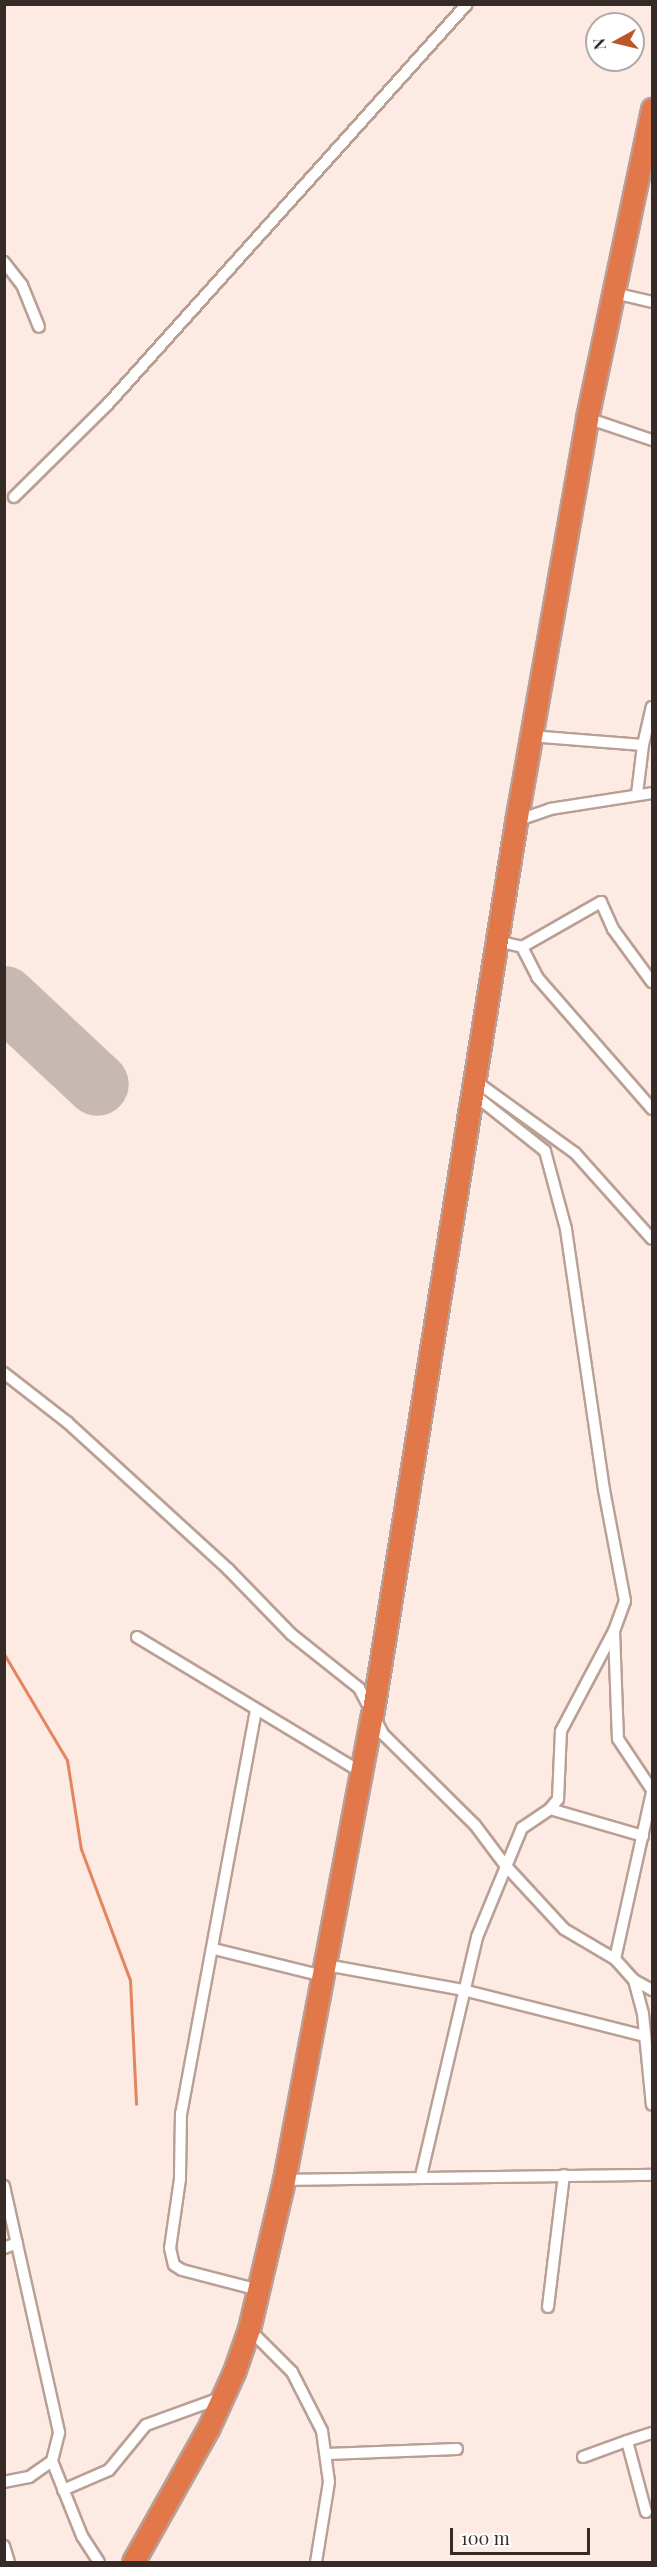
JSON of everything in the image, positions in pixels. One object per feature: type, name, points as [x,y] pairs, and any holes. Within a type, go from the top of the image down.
[{"type":"highway","points":[[133,2562],[223,2397],[249,2330],[284,2180],[372,1716],[530,736],[587,418],[614,293],[647,159],[652,109]]},
{"type":"street","points":[[14,498],[108,404],[467,4]]},
{"type":"street","points":[[4,262],[22,285],[39,327]]},
{"type":"street","points":[[614,293],[652,302]]},
{"type":"street","points":[[587,418],[652,440]]},
{"type":"street","points":[[637,794],[643,745],[652,707]]},
{"type":"street","points":[[530,736],[643,745]]},
{"type":"street","points":[[516,822],[550,809],[652,793]]},
{"type":"street","points":[[497,941],[522,947],[601,902],[613,929],[652,982]]},
{"type":"street","points":[[522,947],[537,976],[652,1108]]},
{"type":"street","points":[[473,1086],[574,1153],[652,1239]]},
{"type":"street","points":[[421,2176],[477,1937],[522,1828],[550,1809],[561,1789],[556,1765],[561,1731],[614,1631],[625,1601],[604,1490],[566,1229],[546,1152],[473,1086]]},
{"type":"street","points":[[4,1373],[68,1422],[228,1569],[291,1634],[359,1688],[372,1716],[402,1756],[475,1825],[505,1865],[564,1929],[615,1959],[634,1980],[652,1990]]},
{"type":"street","points":[[614,1631],[618,1739],[652,1791],[615,1959]]},
{"type":"street","points":[[136,1637],[361,1772]]},
{"type":"street","points":[[256,1710],[214,1949],[181,2113],[181,2159],[171,2257],[182,2270],[259,2290]]},
{"type":"street","points":[[550,1809],[643,1836]]},
{"type":"street","points":[[214,1949],[324,1971],[463,1990],[645,2036]]},
{"type":"street","points":[[634,1980],[645,2036],[652,2105]]},
{"type":"street","points":[[548,2307],[564,2175]]},
{"type":"street","points":[[284,2180],[421,2176],[652,2175]]},
{"type":"street","points":[[4,2186],[59,2433],[52,2461],[82,2536],[99,2562]]},
{"type":"street","points":[[4,2248],[17,2243]]},
{"type":"street","points":[[249,2330],[278,2355],[307,2395],[327,2454],[327,2515],[316,2562]]},
{"type":"street","points":[[63,2490],[108,2470],[146,2426],[223,2397]]},
{"type":"street","points":[[583,2457],[652,2433]]},
{"type":"street","points":[[627,2441],[646,2512]]},
{"type":"street","points":[[327,2454],[457,2449]]},
{"type":"street","points":[[4,2482],[29,2476],[52,2461]]},
{"type":"street","points":[[4,2546],[9,2562]]},
{"type":"waterway","points":[[4,1654],[67,1760],[81,1849],[130,1980],[136,2104]]},
{"type":"runway","points":[[4,997],[97,1084]]}]
